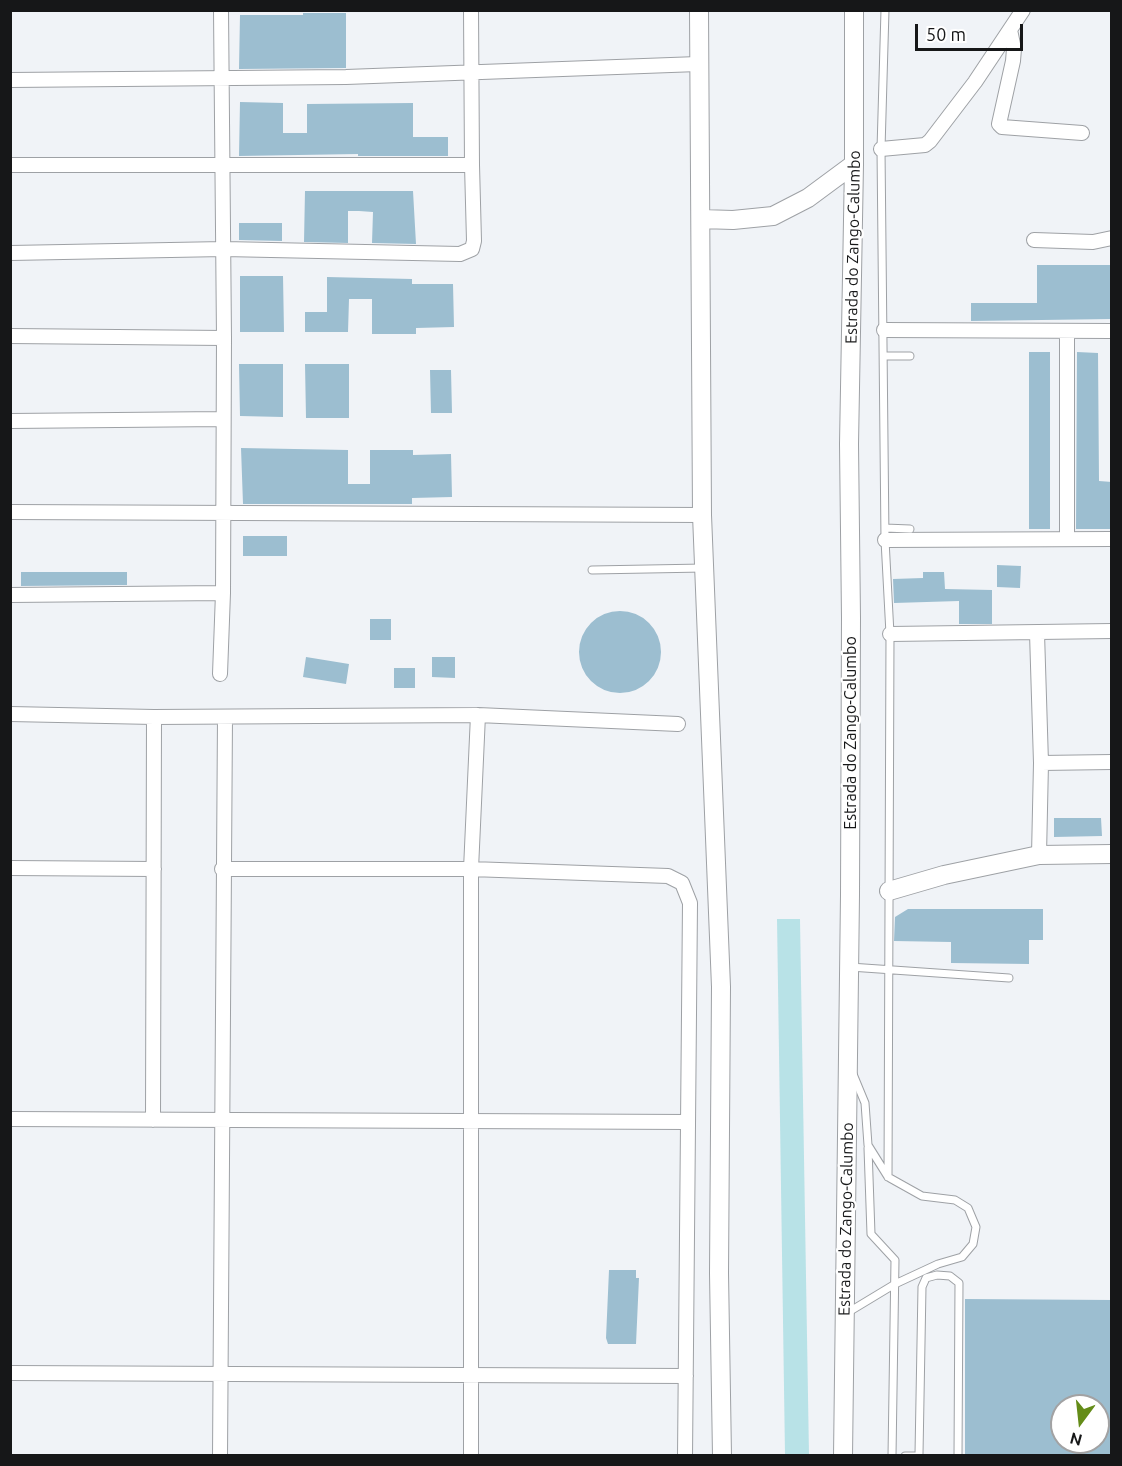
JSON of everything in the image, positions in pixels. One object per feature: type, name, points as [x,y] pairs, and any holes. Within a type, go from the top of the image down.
[{"type":"main road","points":[[699,10],[702,515],[721,987],[719,1285],[722,1455]]},
{"type":"main road","name":"Estrada do Zango-Calumbo","points":[[843,1455],[849,967],[851,630],[849,444],[854,10]]},
{"type":"main road","points":[[701,219],[733,220],[773,216],[808,198],[854,164]]},
{"type":"main road","points":[[889,891],[944,874],[1040,855],[1112,854]]},
{"type":"street","points":[[219,674],[224,513],[221,10]]},
{"type":"street","points":[[10,253],[224,249],[460,254],[472,249],[474,241],[471,10]]},
{"type":"street","points":[[881,149],[925,145],[930,141],[975,82],[1023,10]]},
{"type":"street","points":[[1010,30],[1014,49],[1013,61],[999,124],[1002,127],[1082,133]]},
{"type":"street","points":[[10,80],[221,78],[698,64]]},
{"type":"street","points":[[10,165],[472,165]]},
{"type":"street","points":[[1034,240],[1093,242],[1112,238]]},
{"type":"street","points":[[884,330],[1112,331]]},
{"type":"street","points":[[1067,332],[1067,539]]},
{"type":"street","points":[[10,336],[224,338]]},
{"type":"street","points":[[10,422],[223,419]]},
{"type":"street","points":[[10,512],[702,515]]},
{"type":"street","points":[[885,534],[1112,539]]},
{"type":"street","points":[[10,595],[223,594]]},
{"type":"street","points":[[890,634],[1112,631]]},
{"type":"street","points":[[1037,633],[1041,763],[1040,855]]},
{"type":"street","points":[[10,714],[153,717],[478,715],[678,724]]},
{"type":"street","points":[[471,1455],[471,869],[478,715]]},
{"type":"street","points":[[153,717],[153,1120]]},
{"type":"street","points":[[220,1455],[222,868],[225,717]]},
{"type":"street","points":[[1041,763],[1112,762]]},
{"type":"street","points":[[10,868],[154,868]]},
{"type":"street","points":[[222,868],[471,869],[668,876],[682,883],[690,903],[685,1455]]},
{"type":"street","points":[[10,1119],[687,1122]]},
{"type":"street","points":[[10,1373],[686,1376]]},
{"type":"lane","points":[[885,10],[881,149],[885,534],[890,634],[888,1177]]},
{"type":"lane","points":[[884,356],[910,356]]},
{"type":"lane","points":[[885,534],[910,529]]},
{"type":"lane","points":[[592,570],[705,567]]},
{"type":"lane","points":[[849,967],[1009,978]]},
{"type":"lane","points":[[848,1060],[865,1103],[871,1234],[895,1260],[892,1455]]},
{"type":"lane","points":[[844,1315],[895,1284],[938,1264],[962,1257],[973,1244],[976,1227],[968,1208],[955,1200],[922,1196],[888,1177],[868,1145]]},
{"type":"lane","points":[[904,1455],[920,1455],[922,1287],[926,1278],[937,1275],[950,1276],[959,1283],[958,1455]]},
{"type":"water","points":[[777,919],[800,919],[809,1455],[785,1455]]},
{"type":"building","points":[[303,13],[346,13],[346,68],[239,69],[240,15],[303,15]]},
{"type":"building","points":[[240,102],[283,103],[283,133],[307,133],[307,104],[413,103],[413,137],[448,137],[448,156],[358,156],[358,154],[239,156]]},
{"type":"building","points":[[305,191],[413,191],[416,244],[372,243],[373,212],[359,211],[348,211],[348,243],[304,242]]},
{"type":"building","points":[[239,223],[282,223],[282,241],[239,240]]},
{"type":"building","points":[[1037,265],[1112,265],[1112,319],[971,321],[971,303],[1037,303]]},
{"type":"building","points":[[240,276],[283,276],[284,332],[240,332]]},
{"type":"building","points":[[327,277],[412,279],[412,284],[453,284],[454,327],[416,328],[416,334],[372,334],[372,299],[349,299],[348,332],[305,332],[305,312],[327,312]]},
{"type":"building","points":[[1029,352],[1050,352],[1050,529],[1029,529]]},
{"type":"building","points":[[1077,352],[1098,353],[1099,481],[1112,482],[1112,529],[1076,529]]},
{"type":"building","points":[[239,364],[283,364],[283,417],[240,416]]},
{"type":"building","points":[[305,364],[349,364],[349,418],[306,418]]},
{"type":"building","points":[[430,370],[451,370],[452,413],[431,413]]},
{"type":"building","points":[[241,448],[348,450],[348,484],[370,484],[370,450],[413,450],[413,455],[451,454],[452,497],[412,498],[412,504],[243,504]]},
{"type":"building","points":[[243,536],[287,536],[287,556],[243,556]]},
{"type":"building","points":[[997,565],[1021,566],[1020,588],[997,587]]},
{"type":"building","points":[[21,572],[127,572],[127,585],[21,586]]},
{"type":"building","points":[[923,572],[944,572],[945,589],[992,590],[992,624],[959,624],[959,601],[894,603],[893,579],[923,578]]},
{"type":"building","points":[[620,611],[636,614],[649,623],[658,636],[661,652],[658,668],[649,681],[636,690],[620,693],[604,690],[591,681],[582,668],[579,652],[582,636],[591,623],[604,614]]},
{"type":"building","points":[[370,619],[391,619],[391,640],[370,640]]},
{"type":"building","points":[[306,657],[349,664],[346,684],[303,677]]},
{"type":"building","points":[[432,657],[455,657],[455,678],[432,677]]},
{"type":"building","points":[[394,668],[415,668],[415,688],[394,688]]},
{"type":"building","points":[[1054,818],[1101,818],[1102,836],[1054,837]]},
{"type":"building","points":[[908,909],[1043,909],[1043,940],[1029,940],[1029,964],[951,963],[951,942],[894,941],[895,917]]},
{"type":"building","points":[[609,1270],[636,1270],[636,1278],[639,1278],[636,1344],[608,1344],[606,1338]]},
{"type":"building","points":[[965,1299],[1112,1300],[1112,1455],[965,1455]]}]
